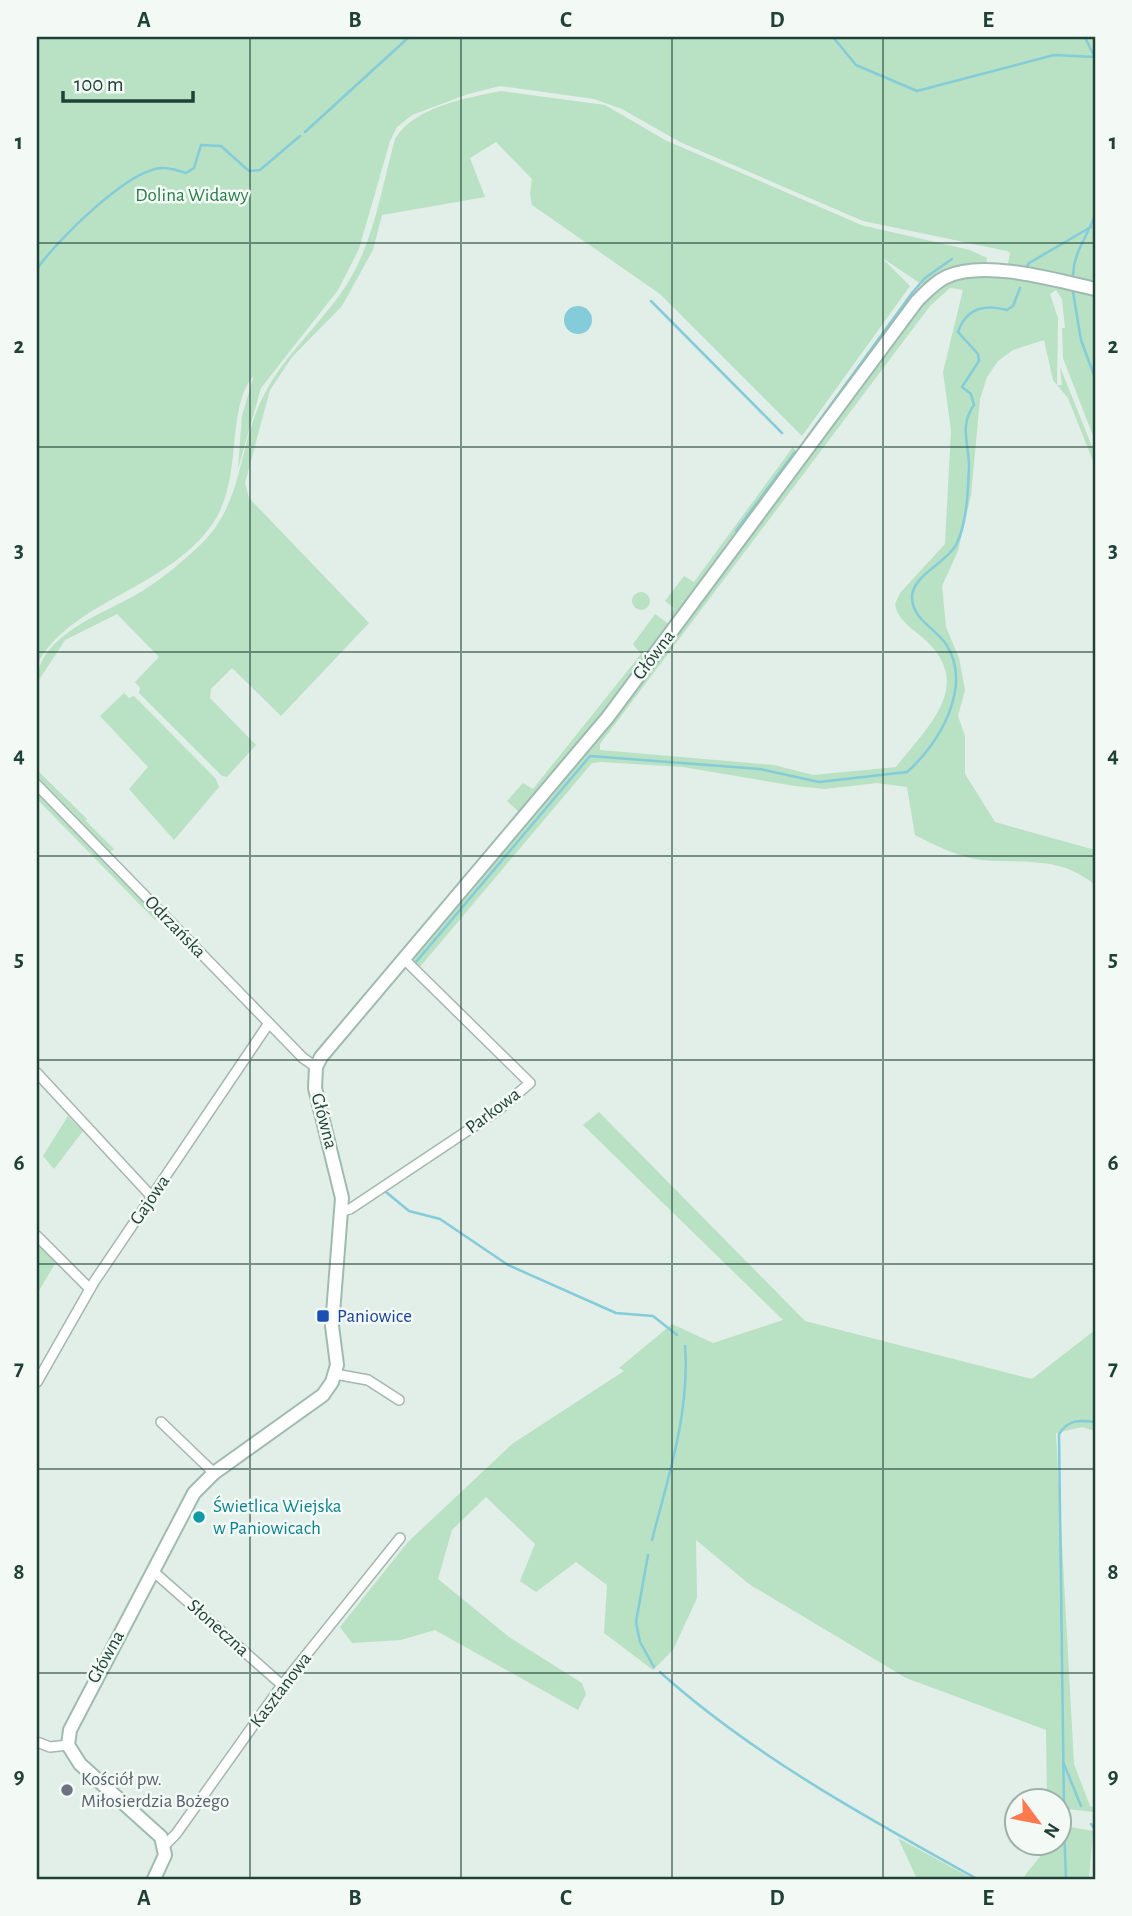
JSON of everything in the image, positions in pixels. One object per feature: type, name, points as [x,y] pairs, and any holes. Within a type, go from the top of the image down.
[{"type":"street","name":"Główna","points":[[68,1745],[70,1730],[84,1698],[154,1573],[194,1493],[214,1473],[323,1395],[335,1374],[332,1326],[341,1211],[340,1182],[315,1088],[316,1067],[327,1049],[608,717],[917,301],[946,277],[959,272],[986,270],[1095,289]]},
{"type":"street","name":"Odrzańska","points":[[37,785],[303,1058],[316,1067]]},
{"type":"street","name":"Parkowa","points":[[341,1211],[350,1209],[497,1111],[530,1083],[404,959]]},
{"type":"street","name":"Gajowa","points":[[37,1382],[90,1289],[269,1023]]},
{"type":"street","points":[[37,1073],[152,1197]]},
{"type":"street","points":[[37,1236],[90,1289]]},
{"type":"street","points":[[335,1374],[368,1380],[399,1400]]},
{"type":"street","points":[[161,1422],[214,1473]]},
{"type":"street","name":"Kasztanowa","points":[[165,1845],[176,1834],[282,1685],[400,1538]]},
{"type":"street","name":"Słoneczna","points":[[154,1573],[282,1685]]},
{"type":"street","points":[[37,1742],[50,1747],[68,1745],[80,1764],[156,1830],[165,1845],[162,1864],[154,1879]]},
{"type":"green space","name":"Dolina Widawy","points":[[37,37],[1095,37],[1095,441],[1063,358],[1062,328],[1065,328],[1062,299],[1056,290],[1050,294],[1058,318],[1057,385],[1053,380],[1044,340],[1013,350],[998,361],[987,377],[980,399],[971,495],[958,551],[942,586],[946,627],[959,658],[965,690],[958,716],[965,736],[965,774],[995,822],[1095,850],[1095,885],[1082,875],[1055,865],[981,860],[947,850],[915,835],[907,787],[877,783],[825,789],[683,767],[601,762],[592,763],[419,968],[411,960],[594,741],[918,304],[954,282],[971,277],[1005,277],[1065,285],[1007,269],[1010,253],[1007,251],[863,221],[680,142],[622,109],[594,99],[500,86],[468,94],[412,115],[397,127],[390,141],[359,249],[338,290],[261,388],[238,469],[242,416],[254,375],[245,389],[239,406],[228,488],[211,526],[192,548],[169,566],[73,624],[53,642],[37,664]],"holes":[[[950,288],[963,290],[943,372],[951,430],[945,544],[900,593],[895,604],[902,619],[938,654],[946,671],[942,704],[921,736],[896,767],[813,775],[774,765],[600,750],[600,744],[930,306]]]},
{"type":"green space","points":[[501,91],[605,105],[665,140],[861,225],[970,250],[987,258],[986,264],[921,284],[881,257],[910,286],[802,436],[660,294],[532,205],[532,179],[496,142],[470,158],[485,197],[382,215],[373,250],[342,306],[292,357],[270,390],[245,483],[249,498],[369,623],[281,716],[232,668],[211,689],[210,698],[256,745],[227,777],[222,776],[139,693],[140,688],[135,682],[159,657],[117,614],[65,640],[37,683],[40,666],[49,650],[62,637],[144,590],[192,553],[213,531],[232,495],[262,399],[280,368],[337,299],[356,268],[376,213],[395,139],[415,119],[428,112],[472,97]]},
{"type":"green space","points":[[1060,367],[1095,454],[1095,466],[1068,398],[1057,385],[1062,385]]},
{"type":"green space","points":[[793,447],[799,454],[679,616],[673,618],[671,615],[674,608],[665,601],[684,576],[694,582]]},
{"type":"green space","points":[[637,592],[645,592],[650,601],[648,608],[637,610],[632,605],[632,597]]},
{"type":"green space","points":[[655,614],[670,625],[605,716],[520,813],[507,801],[523,783],[533,789],[641,654],[633,644]]},
{"type":"green space","points":[[124,693],[129,698],[134,696],[216,779],[219,787],[174,840],[129,789],[148,767],[100,716]]},
{"type":"green space","points":[[37,770],[114,849],[108,853],[37,779]]},
{"type":"green space","points":[[37,790],[159,914],[155,920],[37,799]]},
{"type":"green space","points":[[599,1112],[805,1321],[1032,1379],[1095,1330],[1095,1431],[1082,1427],[1056,1433],[1074,1764],[1090,1806],[1095,1808],[1095,1815],[1093,1812],[1072,1810],[1072,1786],[1047,1786],[1046,1730],[906,1678],[749,1584],[696,1540],[697,1598],[673,1650],[653,1670],[604,1633],[607,1585],[576,1562],[536,1592],[520,1581],[535,1544],[486,1497],[452,1530],[438,1579],[509,1637],[582,1683],[586,1694],[578,1710],[435,1630],[401,1640],[352,1643],[340,1627],[408,1542],[512,1444],[624,1371],[619,1368],[672,1324],[713,1343],[783,1320],[583,1125]]},
{"type":"green space","points":[[68,1116],[83,1131],[54,1169],[43,1156]]},
{"type":"green space","points":[[37,1243],[56,1262],[37,1294]]},
{"type":"green space","points":[[1072,1827],[1093,1831],[1089,1879],[1022,1879],[1041,1856],[1072,1856]]},
{"type":"green space","points":[[898,1838],[973,1879],[917,1879]]},
{"type":"water","points":[[578,306],[588,310],[592,320],[588,330],[578,334],[568,330],[564,320],[568,310]]},
{"type":"waterway","points":[[305,132],[409,37]]},
{"type":"waterway","points":[[833,37],[856,65],[917,91],[1054,55],[1095,57]]},
{"type":"waterway","points":[[1085,37],[1094,56]]},
{"type":"waterway","points":[[37,269],[76,225],[133,179],[164,168],[186,173],[194,168],[201,145],[221,146],[249,171],[260,170],[300,136]]},
{"type":"waterway","points":[[1073,275],[1076,258],[1095,214]]},
{"type":"waterway","points":[[1026,268],[1029,263],[1091,227]]},
{"type":"waterway","points":[[806,439],[912,293],[925,278],[952,259]]},
{"type":"waterway","points":[[416,962],[590,756],[760,769],[819,782],[907,772],[919,760],[931,746],[949,713],[956,678],[953,660],[946,644],[920,617],[912,597],[917,583],[956,545],[965,517],[969,466],[966,428],[974,405],[971,394],[962,387],[979,361],[978,354],[958,332],[966,318],[977,310],[1007,310],[1013,306],[1020,288]]},
{"type":"waterway","points":[[1073,292],[1081,340],[1095,378]]},
{"type":"waterway","points":[[651,301],[782,433]]},
{"type":"waterway","points":[[736,531],[795,452]]},
{"type":"waterway","points":[[386,1192],[409,1211],[440,1219],[508,1265],[616,1313],[653,1316],[677,1335]]},
{"type":"waterway","points":[[652,1540],[681,1420],[686,1371],[685,1346]]},
{"type":"waterway","points":[[1064,1786],[1059,1434],[1075,1422],[1095,1422]]},
{"type":"waterway","points":[[648,1555],[636,1622],[640,1642],[654,1667]]},
{"type":"waterway","points":[[660,1672],[733,1731],[772,1758],[853,1809],[977,1879]]},
{"type":"waterway","points":[[1064,1764],[1081,1806]]},
{"type":"waterway","points":[[1091,1824],[1095,1829]]},
{"type":"waterway","points":[[1065,1856],[1066,1879]]},
{"type":"place","name":"Paniowice","points":[[323,1316]]},
{"type":"place","name":"Świetlica Wiejska w Paniowicach","points":[[199,1517]]},
{"type":"place","name":"Kościół pw. Miłosierdzia Bożego","points":[[67,1790]]}]
